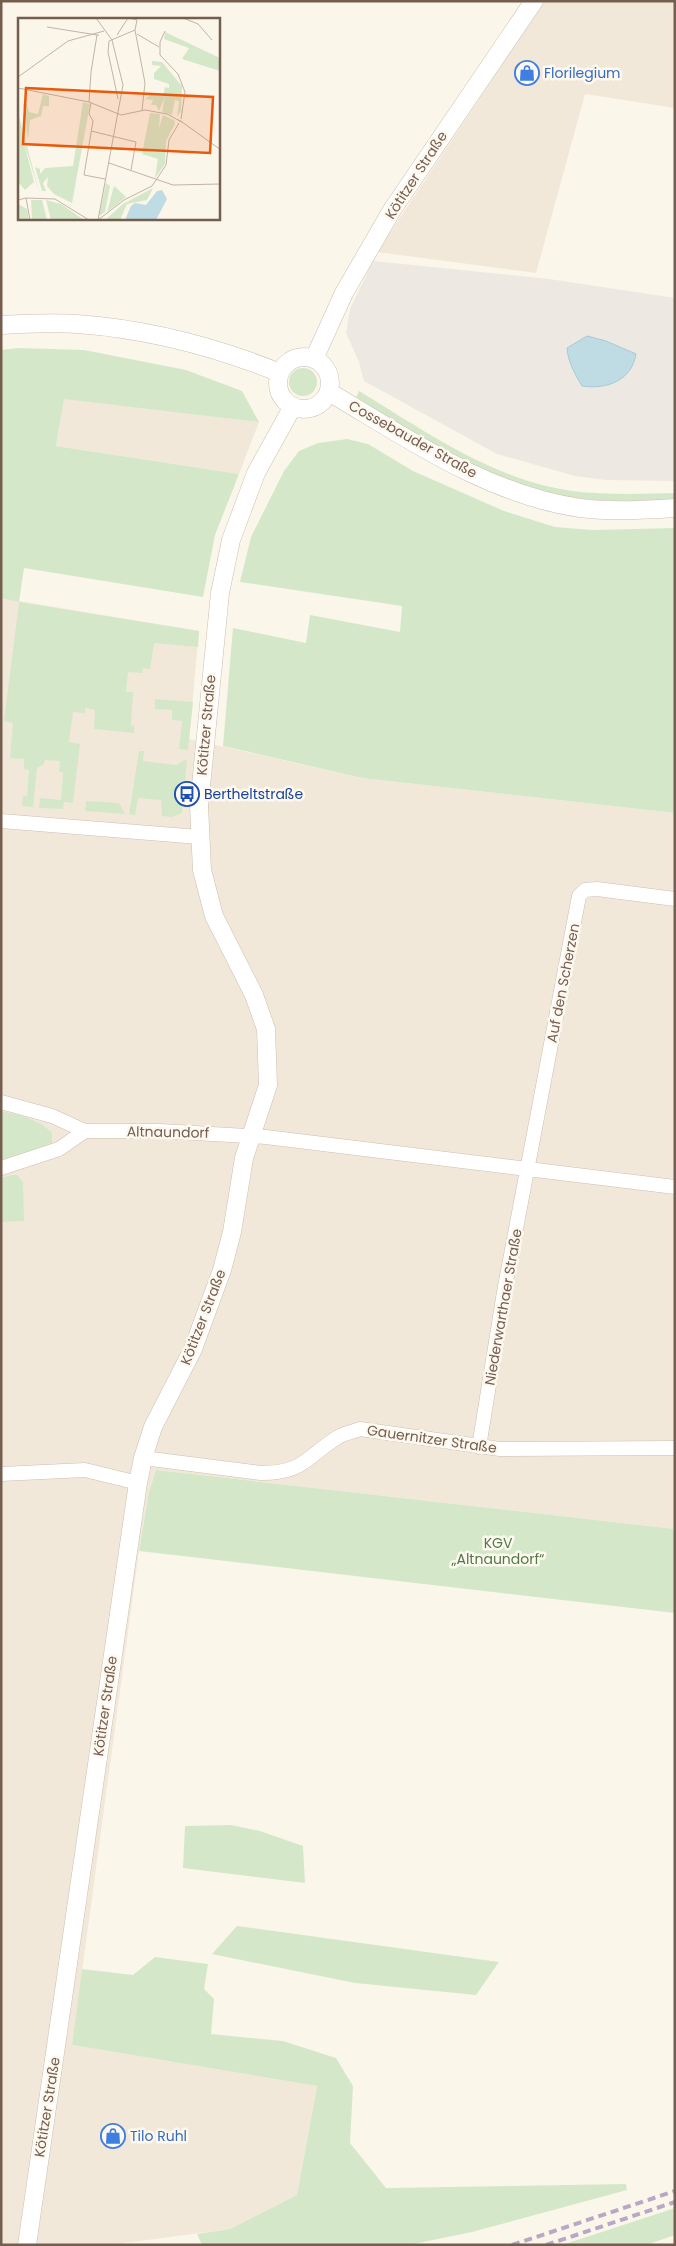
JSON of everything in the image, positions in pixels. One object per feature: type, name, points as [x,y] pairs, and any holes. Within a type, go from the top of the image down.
[{"type":"street","name":"Kötitzer Straße","points":[[314,359],[344,293],[392,210],[534,1]]},
{"type":"street","points":[[1,325],[76,324],[116,328],[199,345],[280,373]]},
{"type":"street","points":[[301,357],[314,359],[326,369],[330,381],[329,392],[323,401],[315,406],[305,409],[292,406],[284,399],[279,389],[280,373],[292,359],[301,357]]},
{"type":"street","name":"Cossebauder Straße","points":[[329,392],[435,455],[510,491],[580,508],[624,510],[675,508]]},
{"type":"street","name":"Kötitzer Straße","points":[[27,2245],[143,1458],[163,1407],[193,1349],[216,1289],[232,1232],[244,1158],[268,1085],[266,1029],[254,995],[214,916],[202,870],[199,806],[212,663],[230,540],[256,473],[292,406]]},
{"type":"street","points":[[1,821],[199,837]]},
{"type":"street","name":"Auf den Scherzen","points":[[528,1168],[580,896],[585,890],[597,889],[675,899]]},
{"type":"street","name":"Altnaundorf","points":[[1,1102],[52,1116],[85,1131],[160,1131],[251,1135]]},
{"type":"street","points":[[1,1168],[59,1149],[85,1131]]},
{"type":"street","points":[[251,1135],[675,1187]]},
{"type":"street","name":"Niederwarthaer Straße","points":[[479,1446],[504,1292],[528,1168]]},
{"type":"street","name":"Gauernitzer Straße","points":[[143,1458],[261,1473],[279,1473],[297,1468],[339,1436],[360,1430],[500,1449],[675,1448]]},
{"type":"street","points":[[1,1474],[84,1470],[138,1483]]},
{"type":"shaded area","points":[[545,1],[675,1],[675,108],[585,94],[536,273],[377,252]]},
{"type":"shaded area","points":[[373,261],[549,279],[675,298],[675,481],[606,480],[575,476],[497,454],[364,381],[359,362],[346,333],[350,309]]},
{"type":"shaded area","points":[[64,398],[259,422],[239,474],[56,446]]},
{"type":"shaded area","points":[[1,598],[199,631],[189,739],[362,778],[675,813],[675,1529],[156,1470],[149,1492],[139,1551],[72,2045],[317,2086],[297,2195],[230,2229],[109,2245],[1,2245]]},
{"type":"green space","points":[[18,348],[84,350],[186,370],[242,391],[259,422],[64,399],[56,446],[239,474],[215,535],[203,597],[24,568],[19,602],[1,598],[1,350]]},
{"type":"green space","points":[[303,368],[313,372],[317,382],[313,392],[303,396],[293,392],[289,382],[293,372]]},
{"type":"green space","points":[[359,391],[461,452],[515,476],[543,485],[572,491],[610,494],[675,493],[675,500],[621,501],[584,499],[531,488],[485,470],[441,448],[356,397]]},
{"type":"green space","points":[[347,439],[368,444],[413,471],[504,511],[555,527],[592,530],[675,528],[675,813],[362,778],[223,746],[233,628],[306,643],[310,615],[400,632],[402,606],[240,582],[251,537],[284,471],[299,451],[318,443]]},
{"type":"green space","points":[[19,602],[199,631],[198,647],[154,643],[150,669],[143,668],[142,673],[128,672],[126,692],[133,692],[131,725],[134,726],[134,733],[94,729],[95,710],[85,708],[85,713],[73,712],[69,742],[80,744],[73,803],[64,802],[63,809],[39,808],[40,798],[61,800],[63,772],[59,772],[60,761],[45,760],[44,764],[37,768],[33,807],[22,806],[23,796],[27,796],[29,770],[24,769],[24,759],[10,758],[13,723],[4,721]]},
{"type":"green space","points":[[155,699],[193,702],[188,750],[179,749],[182,721],[172,720],[172,710],[155,709]]},
{"type":"green space","points":[[139,751],[144,751],[143,761],[176,765],[187,759],[182,813],[172,817],[162,816],[161,800],[138,798],[135,815],[129,814]]},
{"type":"green space","points":[[86,801],[119,803],[125,814],[85,811]]},
{"type":"green space","points":[[1,1111],[28,1118],[41,1124],[52,1133],[52,1143],[1,1162]]},
{"type":"green space","points":[[17,1175],[23,1182],[24,1221],[1,1222],[1,1178]]},
{"type":"green space","name":"KGV „Altnaundorf“","points":[[156,1470],[675,1529],[675,1613],[139,1551],[149,1492]]},
{"type":"green space","points":[[231,1825],[260,1831],[303,1846],[305,1883],[183,1868],[185,1826]]},
{"type":"green space","points":[[237,1926],[499,1962],[476,1995],[355,1983],[212,1954]]},
{"type":"green space","points":[[155,1957],[208,1964],[204,1989],[214,1999],[211,2034],[283,2041],[336,2058],[353,2086],[350,2143],[386,2188],[626,2184],[627,2190],[472,2232],[409,2245],[202,2245],[197,2234],[230,2229],[297,2195],[317,2086],[72,2045],[82,1969],[133,1975]]},
{"type":"green space","points":[[675,2208],[675,2235],[646,2245],[562,2245]]},
{"type":"water","points":[[587,336],[606,341],[636,354],[634,363],[624,377],[600,386],[582,386],[570,363],[567,348]]},
{"type":"railway","points":[[512,2245],[675,2191]]},
{"type":"railway","points":[[546,2245],[675,2202]]},
{"type":"place","name":"Florilegium","points":[[527,73]]},
{"type":"place","name":"Bertheltstraße","points":[[187,794]]},
{"type":"place","name":"Tilo Ruhl","points":[[113,2136]]}]
